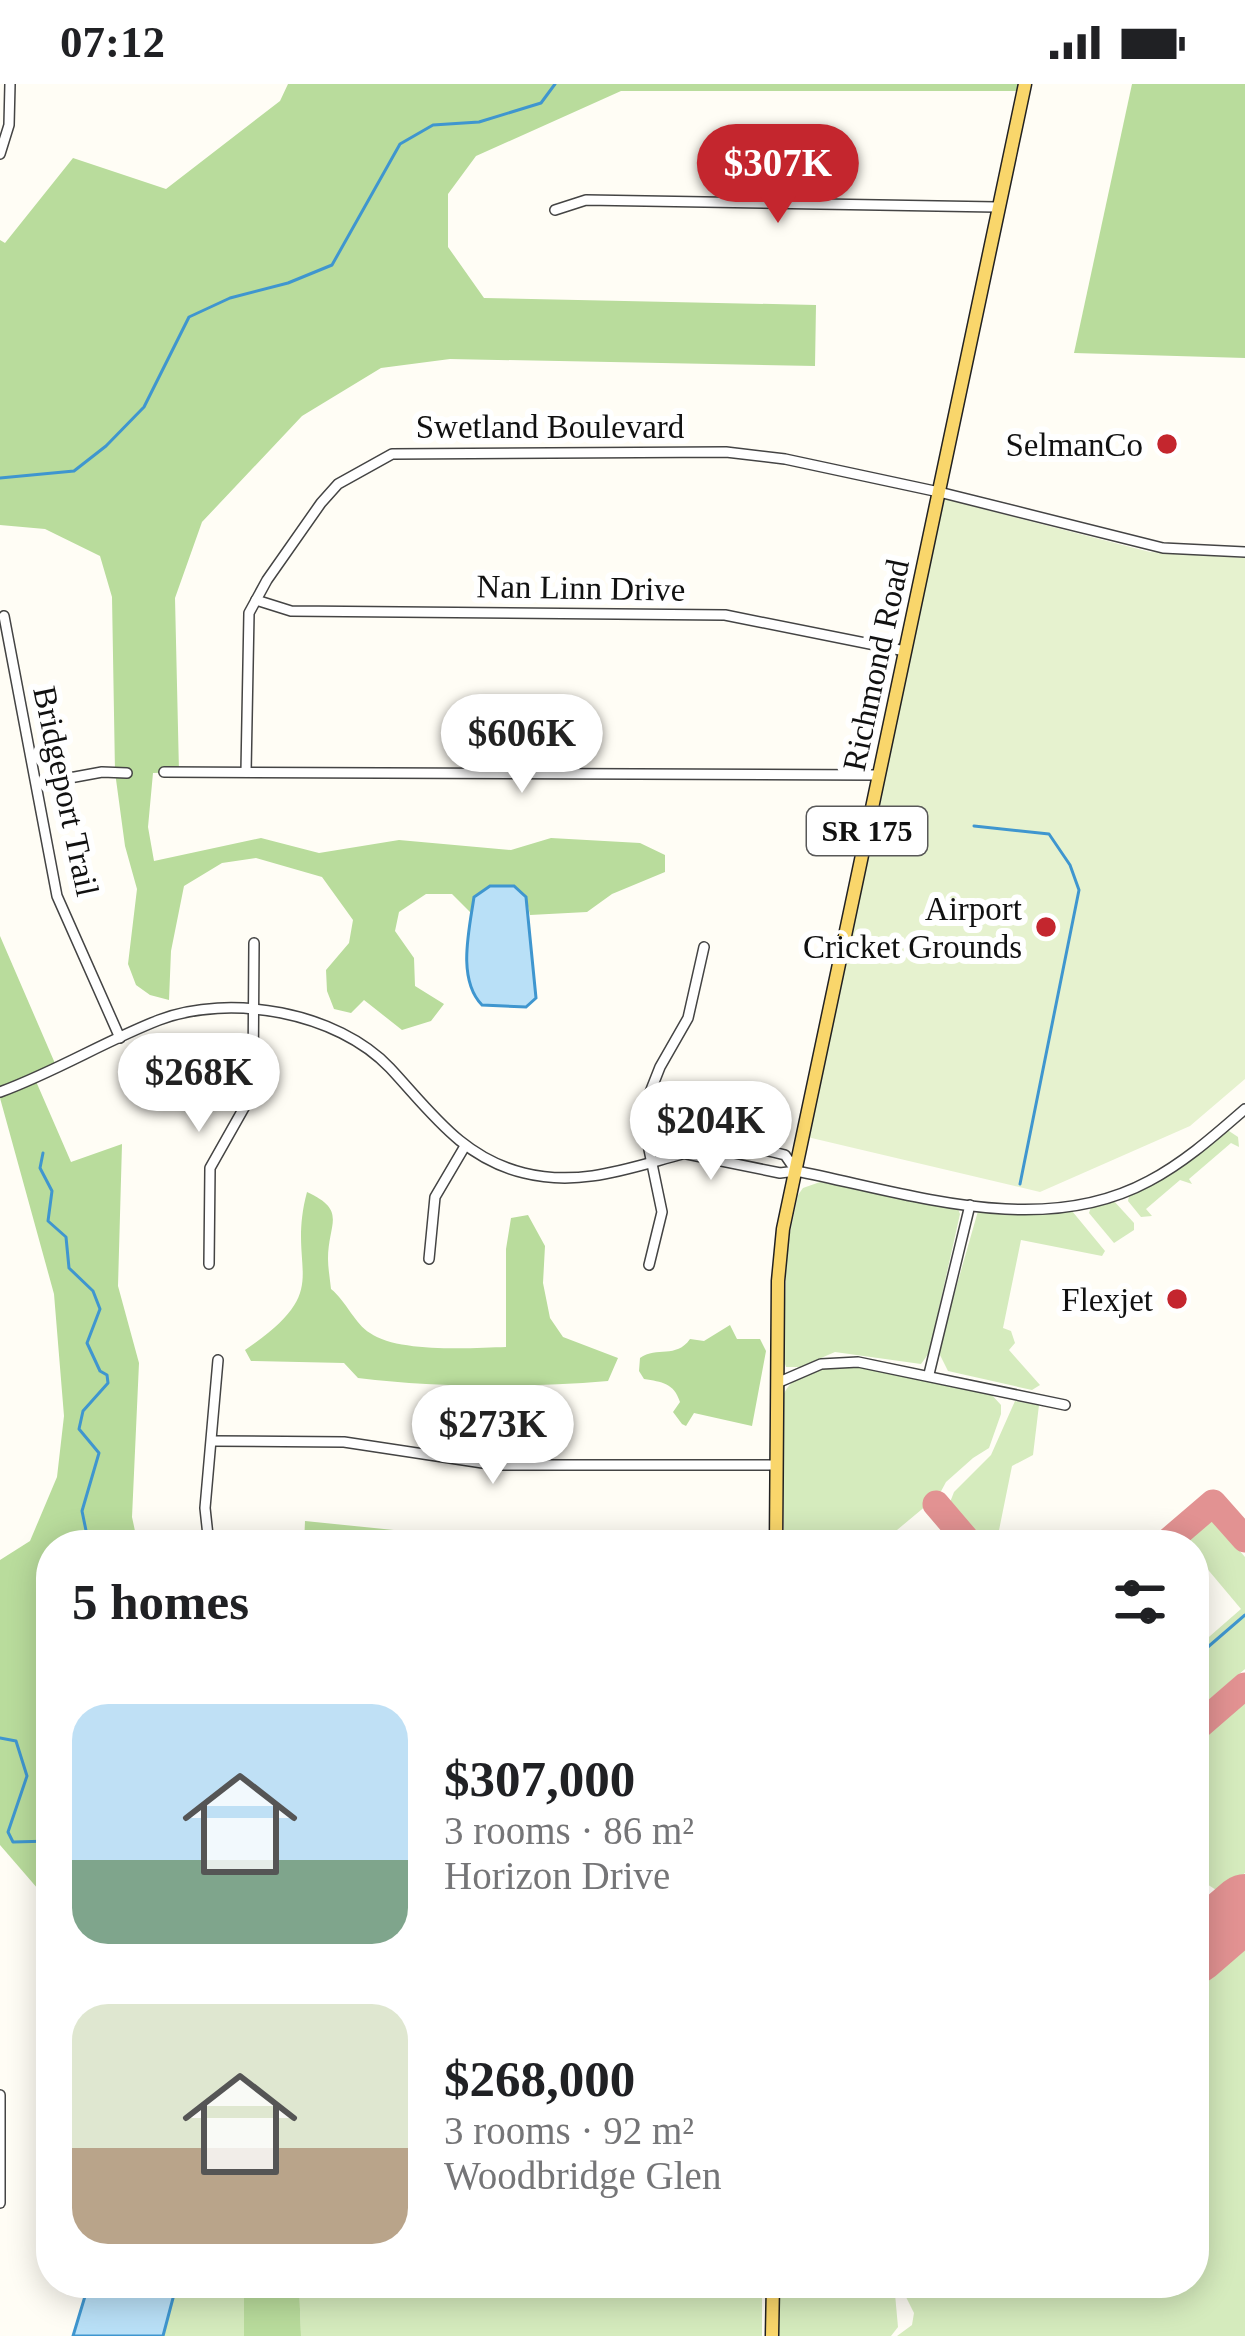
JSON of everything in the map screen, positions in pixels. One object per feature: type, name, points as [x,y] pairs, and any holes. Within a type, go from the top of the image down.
[{"type":"main road","name":"Richmond Road","points":[[776,1530],[779,1258],[1025,84]]},
{"type":"main road","points":[[772,2336],[773,2298]]},
{"type":"street","points":[[0,154],[9,124],[10,84]]},
{"type":"street","points":[[555,210],[586,200],[996,206]]},
{"type":"street","name":"Swetland Boulevard","points":[[246,772],[246,630],[256,600],[321,502],[338,484],[392,454],[726,452],[785,459],[939,492],[1148,545],[1245,552]]},
{"type":"street","name":"Nan Linn Drive","points":[[256,600],[291,611],[725,615],[905,651]]},
{"type":"street","name":"Bridgeport Trail","points":[[4,616],[57,896],[120,1038]]},
{"type":"street","points":[[37,784],[102,772],[127,773]]},
{"type":"street","points":[[164,772],[879,776]]},
{"type":"street","points":[[209,1264],[208,1175],[218,1147],[250,1094],[254,943]]},
{"type":"street","points":[[650,1265],[662,1219],[645,1124],[647,1100],[688,1018],[704,947]]},
{"type":"street","points":[[0,1092],[171,1016],[255,1011],[307,1017],[359,1041],[465,1147],[502,1166],[556,1178],[594,1178],[725,1146],[785,1156],[796,1171]]},
{"type":"street","points":[[687,1154],[970,1205],[1046,1210],[1116,1195],[1148,1182],[1195,1152],[1245,1109]]},
{"type":"street","points":[[429,1259],[435,1197],[465,1147]]},
{"type":"street","points":[[929,1374],[970,1205]]},
{"type":"street","points":[[207,1530],[205,1508],[218,1360]]},
{"type":"street","points":[[777,1383],[839,1360],[929,1374],[1065,1405]]},
{"type":"street","points":[[212,1441],[346,1442],[481,1464],[777,1465]]},
{"type":"street","points":[[0,2095],[0,2203]]},
{"type":"green space","points":[[288,84],[1025,84],[1023,91],[621,91],[476,156],[448,194],[448,247],[484,298],[816,305],[815,366],[450,359],[381,368],[302,416],[202,522],[175,598],[179,772],[153,773],[148,827],[154,861],[261,838],[319,853],[399,840],[511,850],[551,838],[640,843],[665,855],[665,872],[612,894],[587,912],[530,915],[526,897],[514,886],[490,886],[474,897],[471,913],[452,894],[426,894],[399,912],[395,931],[414,958],[415,986],[444,1004],[431,1021],[402,1030],[364,1000],[351,1013],[334,1009],[326,970],[349,943],[353,920],[322,877],[256,858],[222,863],[184,886],[171,951],[169,1000],[136,985],[128,964],[137,889],[125,846],[115,772],[112,597],[100,556],[45,529],[0,525],[0,240],[5,243],[73,158],[166,189],[280,101]]},
{"type":"green space","points":[[1132,84],[1245,84],[1245,358],[1074,353]]},
{"type":"green space","name":"Airport Cricket Grounds","points":[[939,492],[968,505],[1150,552],[1245,558],[1245,1079],[1190,1126],[1040,1192],[803,1136]]},
{"type":"green space","points":[[0,936],[57,1068],[35,1079],[71,1162],[122,1144],[118,1286],[139,1363],[135,1530],[36,1530],[36,1887],[0,1845],[0,1560],[30,1541],[57,1477],[64,1416],[54,1294],[0,1098]]},
{"type":"green space","points":[[1226,1129],[1238,1137],[1239,1147],[1231,1143],[1189,1179],[1192,1184],[1180,1180],[1146,1209],[1152,1216],[1141,1217],[1128,1201],[1130,1191]]},
{"type":"green space","points":[[820,1182],[958,1209],[929,1353],[921,1364],[835,1352],[800,1367],[786,1367],[787,1247],[798,1195]]},
{"type":"green space","points":[[307,1192],[332,1212],[331,1289],[370,1333],[416,1346],[506,1347],[506,1249],[511,1218],[528,1215],[545,1246],[543,1283],[550,1318],[563,1337],[618,1358],[608,1381],[421,1384],[358,1378],[344,1363],[251,1361],[245,1350],[291,1310],[300,1294]]},
{"type":"green space","points":[[1113,1200],[1134,1223],[1134,1230],[1114,1243],[1089,1213],[1092,1204]]},
{"type":"green space","points":[[978,1211],[1072,1211],[1105,1251],[1102,1256],[1021,1240],[1003,1328],[1011,1331],[1015,1343],[1009,1350],[1040,1385],[1032,1390],[948,1371],[938,1351]]},
{"type":"green space","points":[[730,1325],[737,1339],[760,1339],[766,1351],[752,1426],[694,1413],[686,1426],[673,1412],[680,1402],[674,1391],[644,1379],[640,1358],[679,1349],[690,1339],[704,1341]]},
{"type":"green space","points":[[840,1364],[872,1367],[990,1393],[1001,1405],[1001,1414],[989,1448],[897,1530],[784,1530],[783,1396],[799,1377]]},
{"type":"green space","points":[[1015,1401],[1039,1405],[1033,1455],[1012,1466],[999,1530],[965,1530],[947,1510],[954,1492],[991,1455]]},
{"type":"green space","points":[[1204,1516],[1245,1557],[1245,1669],[1209,1699],[1209,1637],[1241,1609],[1209,1571],[1209,1530],[1189,1530]]},
{"type":"green space","points":[[305,1521],[394,1530],[305,1530]]},
{"type":"green space","points":[[1245,1700],[1245,1873],[1221,1893],[1209,1885],[1209,1732]]},
{"type":"green space","points":[[1245,1935],[1245,2336],[897,2336],[912,2325],[914,2313],[906,2298],[1209,2298],[1209,1966]]},
{"type":"green space","points":[[173,2298],[244,2298],[244,2336],[163,2336]]},
{"type":"green space","points":[[244,2298],[300,2298],[301,2336],[244,2336]]},
{"type":"green space","points":[[300,2298],[762,2298],[762,2336],[301,2336]]},
{"type":"green space","points":[[779,2298],[895,2298],[898,2327],[891,2336],[778,2336]]},
{"type":"water","points":[[490,886],[514,886],[526,897],[536,998],[526,1007],[482,1005],[470,982],[467,954],[474,897]]},
{"type":"water","points":[[84,2298],[173,2298],[163,2336],[73,2336]]},
{"type":"waterway","points":[[0,478],[74,471],[144,407],[189,317],[230,298],[332,265],[400,144],[433,125],[479,122],[541,103],[555,84]]},
{"type":"waterway","points":[[974,826],[1049,834],[1070,865],[1079,890],[1020,1184]]},
{"type":"waterway","points":[[43,1153],[40,1168],[52,1191],[48,1221],[66,1237],[69,1268],[93,1291],[100,1309],[87,1343],[108,1383],[83,1411],[79,1429],[99,1453],[82,1511],[86,1530]]},
{"type":"waterway","points":[[1209,1646],[1245,1615]]},
{"type":"waterway","points":[[0,1738],[16,1741],[27,1776],[8,1832],[13,1842],[36,1841]]},
{"type":"taxiway","points":[[1182,1530],[1213,1503],[1245,1539]]},
{"type":"taxiway","points":[[936,1504],[958,1530]]},
{"type":"taxiway","points":[[1209,1717],[1245,1686]]},
{"type":"taxiway","points":[[1209,1918],[1219,1930]]},
{"type":"runway","points":[[1209,1938],[1245,1907]]},
{"type":"place","name":"SelmanCo","points":[[1167,444]]},
{"type":"place","name":"Airport Cricket Grounds","points":[[1046,927]]},
{"type":"place","name":"Flexjet","points":[[1177,1299]]}]
